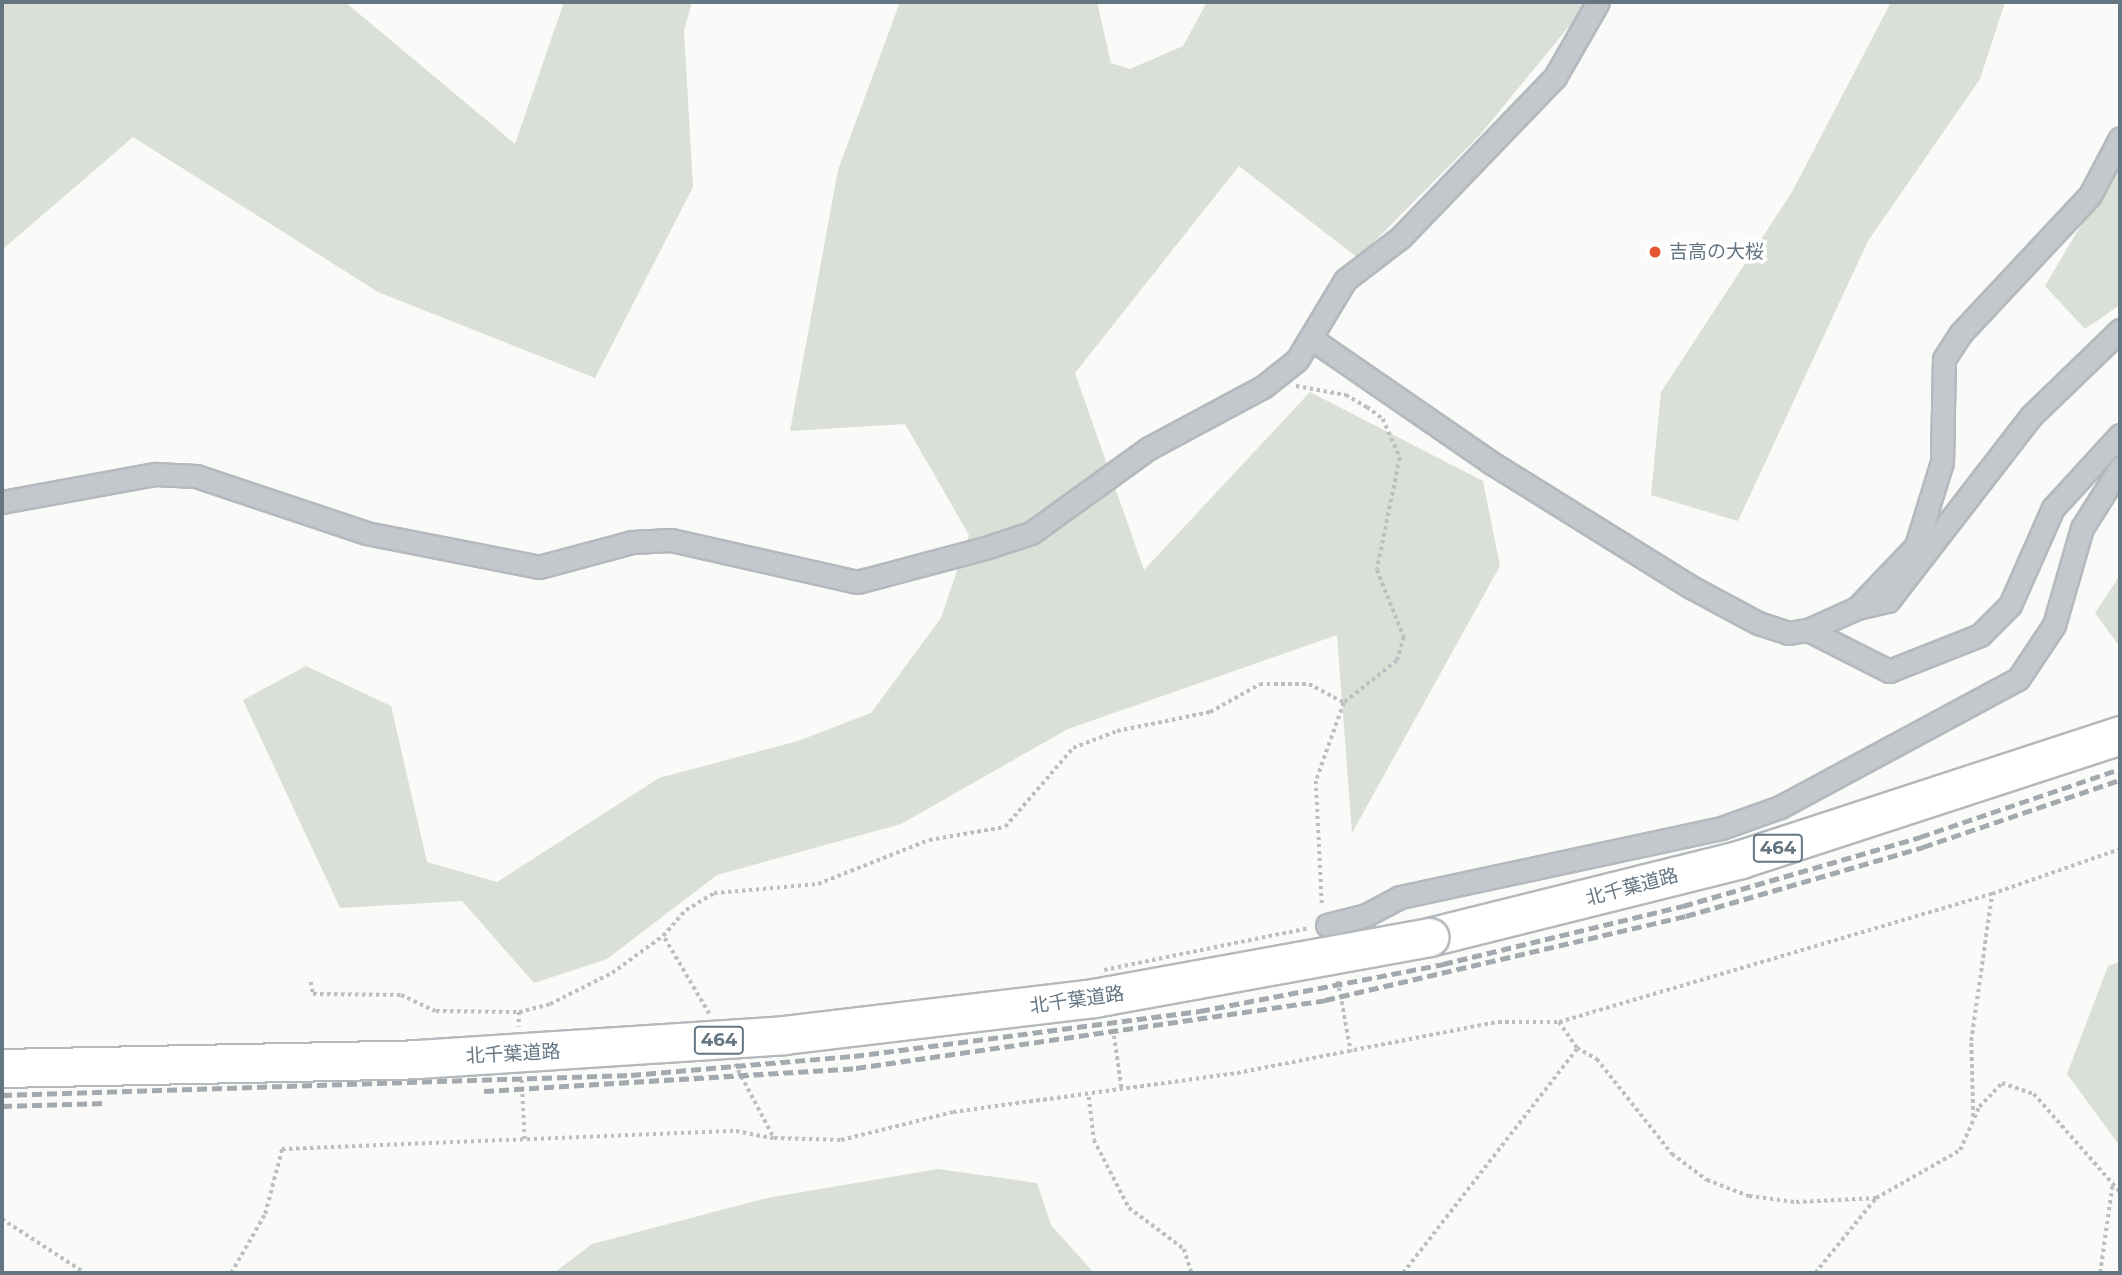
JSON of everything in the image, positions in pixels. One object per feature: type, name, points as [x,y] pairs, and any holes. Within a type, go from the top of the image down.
[{"type":"highway","name":"北千葉道路","points":[[2,1068],[417,1059],[797,1034],[1094,998],[1429,937],[1741,859],[2120,734]]},
{"type":"street","points":[[2,502],[155,474],[197,476],[366,533],[492,561],[539,567],[632,542],[671,540],[857,582],[1031,533],[1149,448],[1263,387],[1312,339],[1345,280],[1401,237],[1555,77],[1598,2]]},
{"type":"street","points":[[1857,608],[1916,546],[1926,520],[1942,462],[1944,359],[1960,334],[2090,195],[2120,138]]},
{"type":"street","points":[[1312,339],[1490,462],[1692,587],[1758,623],[1787,633],[1808,630],[1857,608],[1888,601],[2031,416],[2120,330]]},
{"type":"street","points":[[1808,630],[1889,671],[1980,635],[2010,605],[2053,508],[2120,435]]},
{"type":"street","points":[[1327,925],[1366,915],[1400,897],[1721,828],[1780,807],[2018,679],[2042,652],[2082,528],[2120,468]]},
{"type":"path","points":[[1263,387],[1346,395],[1383,419],[1400,458],[1377,570],[1404,637],[1397,661],[1344,703],[1315,781],[1318,887],[1327,925]]},
{"type":"path","points":[[311,982],[313,995],[401,995],[436,1011],[519,1012],[550,1004],[612,973],[663,936],[686,910],[714,892],[818,884],[929,840],[1005,827],[1073,748],[1117,731],[1176,723],[1283,679],[1327,690],[1344,703]]},
{"type":"path","points":[[231,1273],[265,1214],[282,1149],[736,1130],[818,1143],[953,1112],[1090,1097],[1351,1052],[1498,1022],[1559,1022],[1992,894],[2120,849]]},
{"type":"path","points":[[1973,1120],[1971,1041],[1992,894]]},
{"type":"path","points":[[663,936],[713,1022]]},
{"type":"path","points":[[1337,976],[1351,1052]]},
{"type":"path","points":[[1559,1022],[1577,1048],[1597,1059],[1672,1154],[1707,1180],[1749,1196],[1796,1202],[1876,1198]]},
{"type":"path","points":[[1403,1273],[1576,1058],[1577,1048]]},
{"type":"path","points":[[731,1057],[774,1138]]},
{"type":"path","points":[[1815,1273],[1876,1198],[1960,1150],[1990,1088],[2012,1082],[2034,1094],[2088,1150],[2112,1186],[2120,1192]]},
{"type":"path","points":[[1090,1097],[1094,1140],[1129,1208],[1184,1249],[1192,1273]]},
{"type":"path","points":[[2100,1273],[2112,1186]]},
{"type":"path","points":[[2,1219],[85,1273]]},
{"type":"shaded area","points":[[2,2],[345,2],[515,144],[564,2],[692,2],[684,31],[693,187],[595,378],[378,292],[133,137],[2,250]]},
{"type":"shaded area","points":[[900,2],[1097,2],[1111,63],[1130,69],[1183,46],[1207,2],[1589,2],[1479,136],[1358,258],[1239,166],[1075,373],[1144,570],[1310,392],[1483,481],[1500,566],[1352,833],[1337,635],[1068,729],[901,824],[717,875],[607,959],[534,983],[462,901],[340,908],[243,700],[306,666],[391,706],[427,862],[497,882],[659,778],[798,741],[871,713],[941,618],[969,535],[905,424],[790,431],[838,170]]},
{"type":"shaded area","points":[[1891,2],[2005,2],[1980,79],[1868,241],[1738,521],[1651,495],[1661,392],[1792,192]]},
{"type":"shaded area","points":[[2120,159],[2120,305],[2085,329],[2045,286]]},
{"type":"shaded area","points":[[2120,575],[2120,647],[2095,613]]},
{"type":"shaded area","points":[[2120,962],[2120,1146],[2067,1074],[2108,966]]},
{"type":"shaded area","points":[[938,1169],[1037,1183],[1051,1225],[1094,1273],[554,1273],[592,1244],[767,1198]]},
{"type":"railway","points":[[2,1095],[631,1075],[854,1056],[1200,1011],[1443,964],[1683,906],[1920,837],[2120,769]]},
{"type":"railway","points":[[484,1091],[856,1068],[1325,1000],[1686,916],[1923,847],[2120,780]]},
{"type":"railway","points":[[2,1106],[106,1103]]},
{"type":"place","name":"吉高の大桜","points":[[1655,252]]}]
